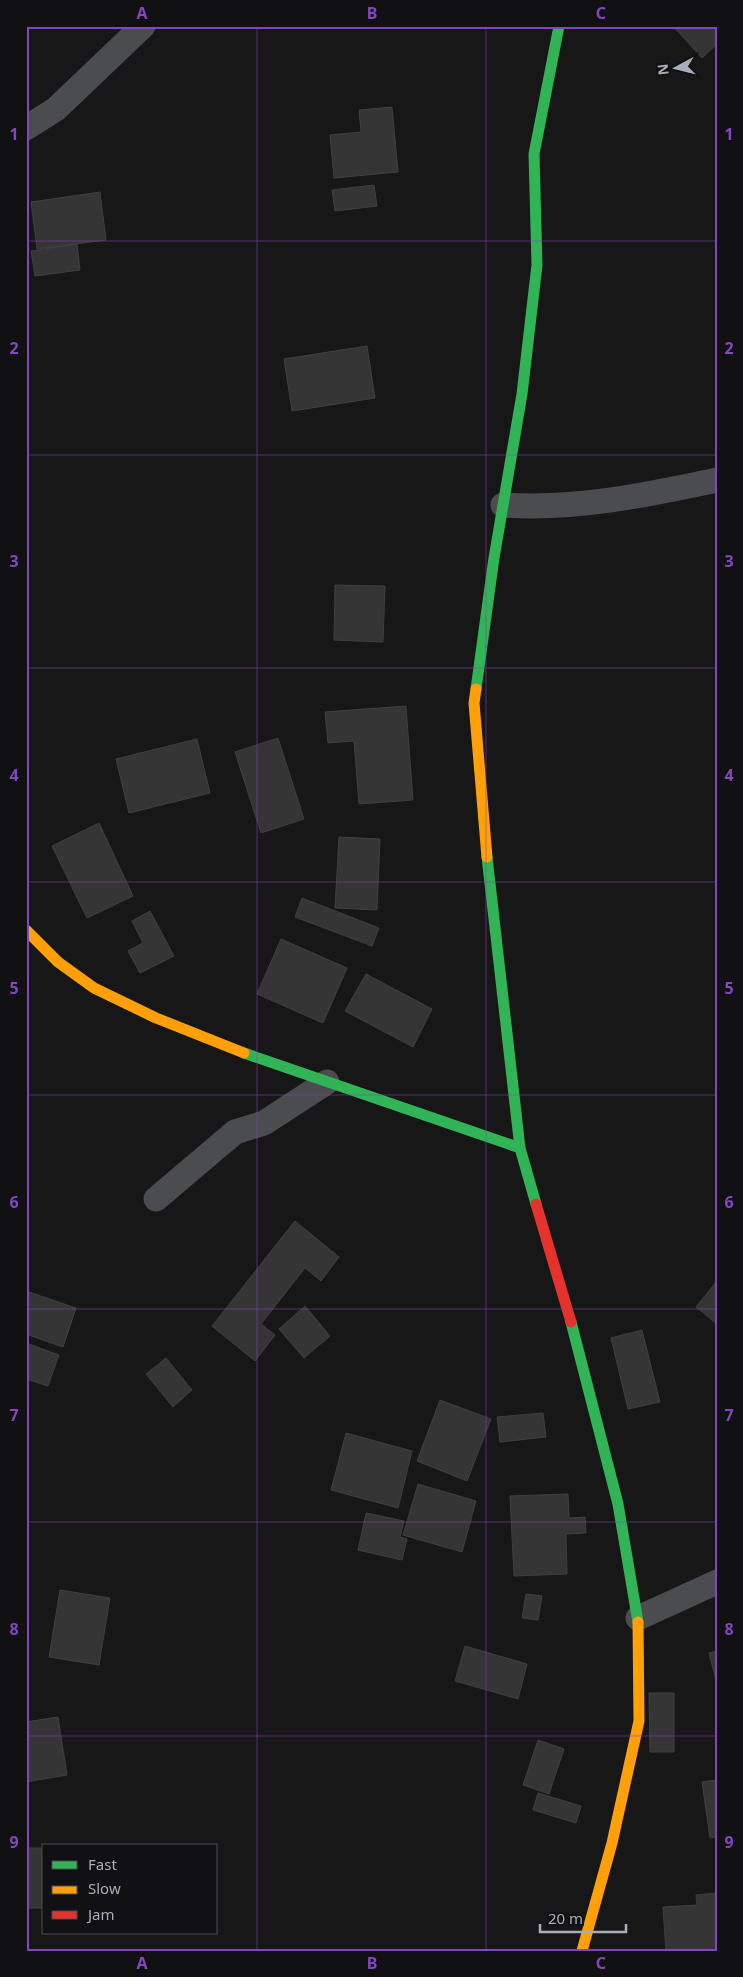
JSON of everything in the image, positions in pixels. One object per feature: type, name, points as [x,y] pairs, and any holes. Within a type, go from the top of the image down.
[{"type":"street","points":[[26,128],[56,109],[143,26]]},
{"type":"street","points":[[560,26],[534,154],[537,265],[522,394],[503,505],[474,703],[486,851],[520,1148],[583,1364],[618,1504],[638,1618],[639,1721],[612,1843],[582,1951]]},
{"type":"street","points":[[503,505],[534,507],[584,505],[717,480]]},
{"type":"street","points":[[26,930],[58,962],[94,988],[156,1018],[239,1051],[520,1148]]},
{"type":"street","points":[[156,1199],[235,1132],[264,1123],[327,1082]]},
{"type":"street","points":[[638,1618],[717,1582]]},
{"type":"building","points":[[673,26],[717,26],[717,44],[702,58]]},
{"type":"building","points":[[392,107],[398,172],[334,178],[330,135],[361,132],[359,110]]},
{"type":"building","points":[[374,185],[377,206],[335,211],[332,190]]},
{"type":"building","points":[[100,192],[106,240],[37,249],[31,202]]},
{"type":"building","points":[[77,244],[80,270],[35,276],[31,251]]},
{"type":"building","points":[[367,346],[375,398],[292,411],[284,359]]},
{"type":"building","points":[[335,585],[385,586],[383,642],[334,640]]},
{"type":"building","points":[[406,706],[413,800],[359,804],[354,741],[328,743],[325,712]]},
{"type":"building","points":[[278,738],[304,819],[261,833],[235,752]]},
{"type":"building","points":[[197,739],[210,793],[129,813],[116,759]]},
{"type":"building","points":[[99,823],[133,896],[87,918],[52,846]]},
{"type":"building","points":[[339,837],[380,839],[377,910],[335,908]]},
{"type":"building","points":[[302,898],[379,928],[372,946],[295,917]]},
{"type":"building","points":[[150,911],[174,956],[140,973],[128,951],[143,943],[132,921]]},
{"type":"building","points":[[281,939],[347,968],[323,1023],[257,994]]},
{"type":"building","points":[[366,974],[432,1009],[413,1047],[345,1011]]},
{"type":"building","points":[[295,1221],[339,1257],[321,1281],[305,1268],[261,1324],[275,1335],[255,1361],[212,1326]]},
{"type":"building","points":[[717,1281],[717,1324],[696,1307]]},
{"type":"building","points":[[26,1291],[76,1308],[63,1347],[26,1334]]},
{"type":"building","points":[[305,1306],[330,1336],[304,1358],[279,1329]]},
{"type":"building","points":[[642,1330],[660,1402],[628,1409],[611,1338]]},
{"type":"building","points":[[26,1343],[59,1355],[48,1386],[26,1379]]},
{"type":"building","points":[[166,1358],[192,1390],[173,1407],[146,1374]]},
{"type":"building","points":[[440,1400],[491,1419],[467,1481],[417,1461]]},
{"type":"building","points":[[543,1413],[546,1437],[500,1442],[497,1417]]},
{"type":"building","points":[[346,1433],[412,1451],[398,1508],[331,1490]]},
{"type":"building","points":[[418,1484],[476,1501],[462,1552],[403,1535]]},
{"type":"building","points":[[568,1494],[569,1518],[585,1517],[586,1533],[566,1534],[567,1574],[514,1576],[510,1496]]},
{"type":"building","points":[[366,1513],[404,1521],[400,1537],[407,1539],[402,1560],[358,1550]]},
{"type":"building","points":[[60,1590],[110,1598],[99,1665],[49,1657]]},
{"type":"building","points":[[526,1594],[542,1596],[538,1620],[522,1618]]},
{"type":"building","points":[[465,1646],[527,1664],[518,1699],[455,1681]]},
{"type":"building","points":[[717,1651],[717,1684],[709,1653]]},
{"type":"building","points":[[649,1693],[674,1693],[674,1752],[650,1752]]},
{"type":"building","points":[[58,1717],[67,1775],[26,1782],[26,1722]]},
{"type":"building","points":[[538,1740],[564,1749],[549,1794],[523,1785]]},
{"type":"building","points":[[717,1780],[717,1837],[710,1838],[702,1782]]},
{"type":"building","points":[[538,1793],[581,1806],[576,1823],[533,1810]]},
{"type":"building","points":[[26,1848],[42,1848],[42,1908],[26,1908]]},
{"type":"building","points":[[717,1893],[717,1951],[666,1951],[663,1907],[697,1905],[696,1895]]},
{"type":"traffic: fast","points":[[476,689],[494,558],[522,394],[537,265],[534,154],[559,26]]},
{"type":"traffic: fast","points":[[487,857],[520,1148],[536,1204]]},
{"type":"traffic: fast","points":[[244,1053],[520,1148]]},
{"type":"traffic: fast","points":[[571,1322],[618,1504],[638,1622]]},
{"type":"traffic: slow","points":[[476,689],[474,703],[487,857]]},
{"type":"traffic: slow","points":[[26,930],[58,962],[94,988],[156,1018],[244,1053]]},
{"type":"traffic: slow","points":[[582,1951],[612,1843],[639,1721],[638,1622]]},
{"type":"traffic: jam","points":[[536,1204],[571,1322]]}]
